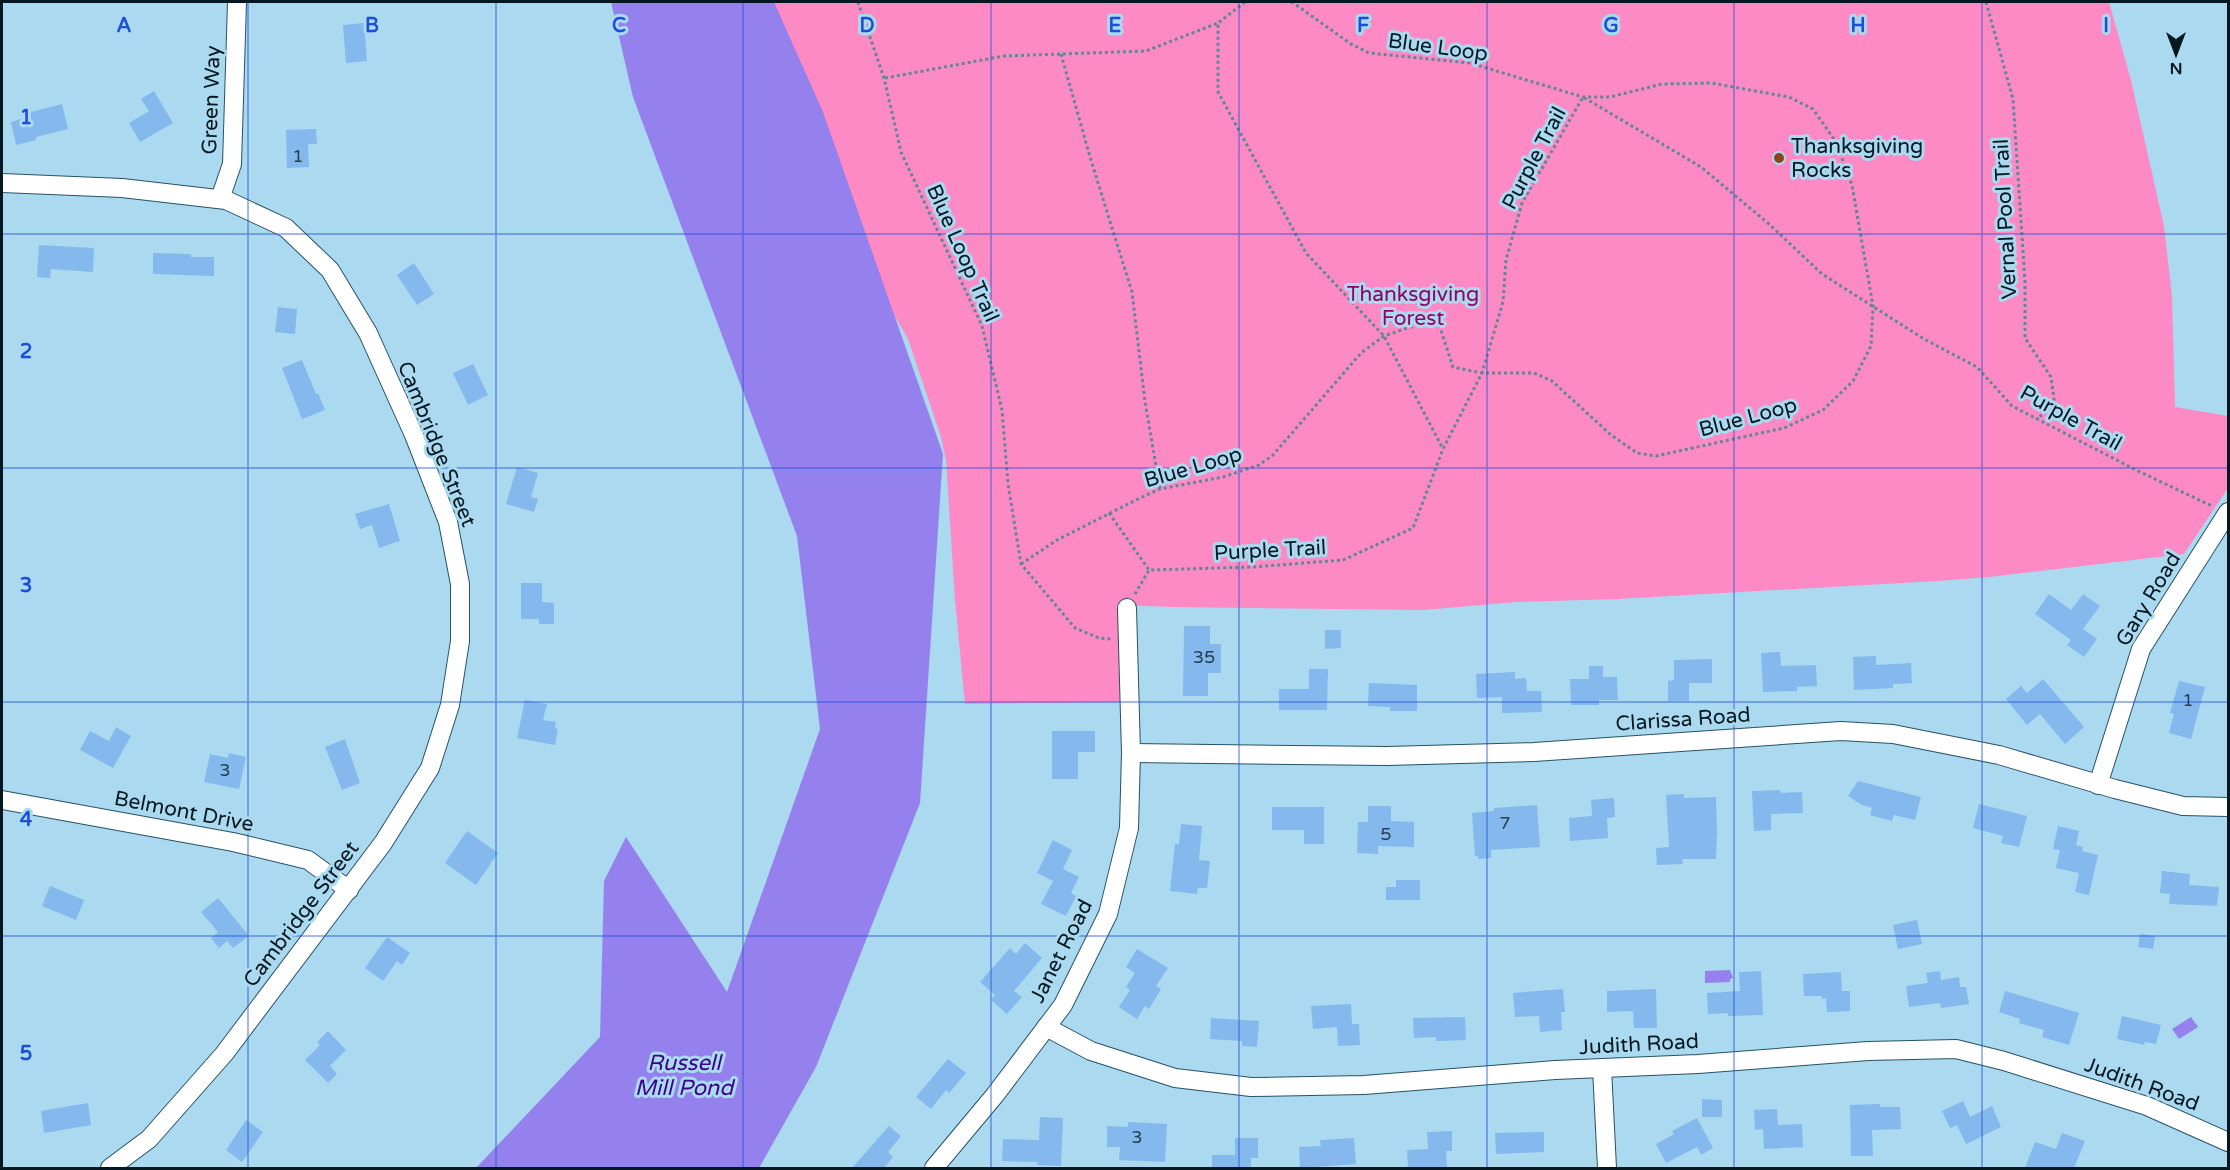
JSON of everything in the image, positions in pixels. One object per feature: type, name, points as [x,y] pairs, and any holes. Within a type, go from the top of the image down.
[{"type":"street","name":"Green Way","points":[[220,199],[232,164],[237,2]]},
{"type":"street","name":"Cambridge Street","points":[[2,183],[122,188],[220,199],[286,228],[330,270],[368,333],[414,435],[448,522],[460,584],[460,641],[450,705],[430,768],[383,843],[224,1054],[149,1139],[110,1168]]},
{"type":"street","name":"Gary Road","points":[[2098,784],[2141,649],[2228,513]]},
{"type":"street","name":"Janet Road","points":[[934,1168],[1063,1005],[1108,914],[1129,828],[1131,753],[1127,608]]},
{"type":"street","name":"Clarissa Road","points":[[1131,753],[1388,756],[1534,752],[1841,731],[1893,734],[1999,755],[2183,806],[2229,807]]},
{"type":"street","name":"Belmont Drive","points":[[2,800],[233,842],[308,860],[349,890]]},
{"type":"street","name":"Judith Road","points":[[1046,1027],[1091,1051],[1175,1078],[1251,1087],[1364,1085],[1868,1051],[1956,1049],[2004,1061],[2147,1106],[2229,1142]]},
{"type":"street","points":[[1602,1068],[1607,1168]]},
{"type":"path","name":"Blue Loop Trail","points":[[858,2],[884,78],[901,152],[982,326],[1002,410],[1008,484],[1021,564]]},
{"type":"path","points":[[884,78],[1004,56],[1146,51],[1218,23],[1245,2]]},
{"type":"path","name":"Blue Loop","points":[[1021,564],[1057,540],[1160,489],[1223,477],[1258,465],[1273,455],[1361,354],[1384,336],[1437,318],[1453,367],[1482,373],[1534,373],[1552,381],[1611,435],[1637,453],[1656,456],[1784,428],[1822,410],[1853,381],[1872,346],[1873,306],[1852,185],[1836,142],[1813,110],[1789,97],[1711,83],[1662,84],[1610,97],[1583,97],[1470,63],[1369,53],[1351,44],[1292,2]]},
{"type":"path","name":"Vernal Pool Trail","points":[[1986,2],[2013,99],[2025,282],[2025,338],[2051,377],[2055,406],[2035,419]]},
{"type":"path","points":[[1218,23],[1218,92],[1306,253],[1384,336],[1443,449]]},
{"type":"path","points":[[1061,54],[1089,157],[1132,292],[1145,402],[1160,489]]},
{"type":"path","name":"Purple Trail","points":[[1149,570],[1253,567],[1343,560],[1413,528],[1443,449],[1482,373],[1503,302],[1506,260],[1522,203],[1583,97],[1701,167],[1769,224],[1822,274],[1924,339],[1977,367],[2012,406],[2228,513]]},
{"type":"path","points":[[1109,513],[1149,570],[1127,608]]},
{"type":"path","points":[[1021,564],[1075,628],[1099,638],[1128,640]]},
{"type":"green space","name":"Thanksgiving Forest","points":[[765,2],[2109,2],[2131,80],[2164,226],[2172,296],[2175,407],[2228,416],[2228,488],[2184,554],[1989,577],[1618,599],[1517,602],[1423,610],[1120,605],[1120,702],[965,704],[955,600],[946,460],[941,437],[908,339],[885,299]]},
{"type":"water","name":"Russell Mill Pond","points":[[611,2],[774,2],[823,112],[943,454],[920,803],[816,1067],[759,1168],[476,1168],[600,1037],[604,881],[626,837],[727,992],[820,729],[797,536],[633,97]]},
{"type":"water","points":[[1730,970],[1733,978],[1730,982],[1705,983],[1705,971]]},
{"type":"water","points":[[2191,1017],[2198,1027],[2179,1039],[2172,1029]]},
{"type":"building","points":[[364,23],[367,61],[346,63],[343,25]]},
{"type":"building","points":[[154,91],[173,123],[140,142],[129,123],[149,111],[141,99]]},
{"type":"building","points":[[62,104],[68,129],[16,145],[11,122],[28,117],[27,113]]},
{"type":"building","points":[[316,129],[317,144],[308,144],[309,167],[287,168],[286,130]]},
{"type":"building","points":[[39,245],[94,248],[93,272],[51,269],[50,278],[37,277]]},
{"type":"building","points":[[153,253],[214,257],[214,276],[153,274]]},
{"type":"building","points":[[414,263],[434,294],[417,305],[397,275]]},
{"type":"building","points":[[278,307],[297,309],[295,334],[275,332]]},
{"type":"building","points":[[302,360],[325,410],[302,419],[282,368]]},
{"type":"building","points":[[473,364],[488,395],[468,405],[453,373]]},
{"type":"building","points":[[517,467],[538,473],[531,497],[538,499],[534,512],[506,504]]},
{"type":"building","points":[[389,504],[400,541],[379,548],[372,525],[360,529],[355,514]]},
{"type":"building","points":[[521,583],[542,583],[542,602],[554,603],[554,624],[539,624],[539,619],[521,619]]},
{"type":"building","points":[[2049,594],[2071,610],[2083,594],[2100,606],[2083,629],[2097,639],[2084,657],[2067,645],[2071,640],[2035,614]]},
{"type":"building","points":[[1184,626],[1210,626],[1210,644],[1221,644],[1221,673],[1208,673],[1208,696],[1183,696]]},
{"type":"building","points":[[1325,630],[1341,630],[1341,648],[1325,649]]},
{"type":"building","points":[[1780,652],[1781,666],[1816,665],[1817,686],[1797,687],[1797,691],[1763,692],[1761,653]]},
{"type":"building","points":[[1876,656],[1876,665],[1911,663],[1912,683],[1893,684],[1893,688],[1854,690],[1853,657]]},
{"type":"building","points":[[1712,659],[1712,683],[1689,683],[1689,701],[1668,701],[1668,681],[1674,680],[1674,660]]},
{"type":"building","points":[[1589,666],[1603,666],[1603,677],[1617,677],[1618,700],[1599,700],[1599,705],[1571,705],[1570,679],[1589,679]]},
{"type":"building","points":[[1309,669],[1328,669],[1327,710],[1279,710],[1279,689],[1309,689]]},
{"type":"building","points":[[1515,672],[1515,679],[1526,678],[1527,691],[1541,691],[1542,712],[1502,713],[1502,697],[1477,698],[1476,674]]},
{"type":"building","points":[[2043,679],[2084,727],[2065,744],[2040,714],[2027,725],[2006,699],[2021,686],[2027,693]]},
{"type":"building","points":[[2179,681],[2205,687],[2191,739],[2169,733],[2174,714],[2170,713]]},
{"type":"building","points":[[1369,683],[1417,685],[1417,711],[1390,711],[1390,707],[1368,706]]},
{"type":"building","points":[[525,700],[547,704],[543,720],[556,722],[555,728],[558,729],[555,745],[517,738]]},
{"type":"building","points":[[116,727],[131,736],[113,768],[80,750],[90,731],[109,741]]},
{"type":"building","points":[[1052,731],[1095,731],[1095,752],[1078,752],[1078,779],[1052,779]]},
{"type":"building","points":[[345,739],[360,783],[342,790],[325,747]]},
{"type":"building","points":[[229,753],[246,757],[239,789],[204,782],[210,754],[228,758]]},
{"type":"building","points":[[1858,781],[1921,797],[1915,820],[1894,815],[1892,821],[1870,815],[1872,808],[1848,796]]},
{"type":"building","points":[[1780,790],[1781,793],[1802,792],[1803,813],[1771,814],[1771,830],[1754,831],[1752,791]]},
{"type":"building","points":[[1684,794],[1684,798],[1716,797],[1716,859],[1682,859],[1683,864],[1657,865],[1656,848],[1669,847],[1666,795]]},
{"type":"building","points":[[1614,798],[1615,817],[1607,818],[1608,838],[1570,841],[1569,818],[1592,816],[1591,800]]},
{"type":"building","points":[[1979,804],[2027,816],[2019,847],[2001,843],[2003,836],[1973,828]]},
{"type":"building","points":[[1537,805],[1540,847],[1491,850],[1491,858],[1478,859],[1478,856],[1475,856],[1472,813],[1494,811],[1494,808]]},
{"type":"building","points":[[1368,806],[1391,806],[1391,821],[1414,822],[1414,847],[1378,846],[1378,854],[1357,853],[1358,822],[1368,822]]},
{"type":"building","points":[[1272,807],[1324,807],[1324,844],[1304,844],[1304,830],[1272,830]]},
{"type":"building","points":[[1181,824],[1202,826],[1199,860],[1210,861],[1207,888],[1198,888],[1197,894],[1170,891],[1175,844],[1179,844]]},
{"type":"building","points":[[2058,826],[2079,831],[2076,845],[2083,847],[2082,851],[2098,855],[2089,895],[2075,892],[2079,873],[2056,868],[2060,850],[2053,849]]},
{"type":"building","points":[[467,831],[498,853],[476,885],[445,863]]},
{"type":"building","points":[[1053,840],[1072,850],[1063,869],[1079,877],[1071,893],[1076,896],[1066,916],[1041,904],[1053,881],[1037,873]]},
{"type":"building","points":[[2162,871],[2190,874],[2189,885],[2219,887],[2217,906],[2169,904],[2170,894],[2160,893]]},
{"type":"building","points":[[1396,880],[1420,880],[1420,900],[1386,900],[1386,887],[1396,887]]},
{"type":"building","points":[[50,886],[84,900],[76,920],[42,906]]},
{"type":"building","points":[[218,898],[249,936],[233,948],[227,941],[219,948],[211,938],[218,932],[201,912]]},
{"type":"building","points":[[1917,920],[1922,944],[1898,949],[1893,925]]},
{"type":"building","points":[[2140,934],[2155,936],[2153,949],[2138,947]]},
{"type":"building","points":[[387,937],[410,953],[402,965],[397,961],[383,981],[365,968]]},
{"type":"building","points":[[1025,943],[1042,958],[1014,991],[1022,997],[1007,1014],[991,1000],[995,995],[980,982],[1010,948],[1016,954]]},
{"type":"building","points":[[1137,949],[1168,968],[1156,986],[1161,989],[1149,1009],[1145,1006],[1137,1019],[1119,1007],[1130,990],[1126,987],[1135,973],[1126,967]]},
{"type":"building","points":[[1761,971],[1763,1015],[1708,1014],[1707,993],[1740,991],[1739,972]]},
{"type":"building","points":[[1940,971],[1941,980],[1959,977],[1960,987],[1966,987],[1969,1004],[1941,1008],[1940,1003],[1909,1007],[1906,986],[1928,983],[1926,973]]},
{"type":"building","points":[[1841,972],[1842,991],[1850,991],[1850,1011],[1827,1012],[1826,998],[1804,996],[1803,974]]},
{"type":"building","points":[[1563,989],[1565,1012],[1561,1012],[1562,1030],[1540,1032],[1539,1016],[1515,1017],[1513,993]]},
{"type":"building","points":[[1656,989],[1657,1028],[1634,1028],[1633,1011],[1607,1012],[1607,991]]},
{"type":"building","points":[[2005,991],[2079,1013],[2069,1045],[2042,1037],[2044,1030],[2019,1023],[2020,1019],[1999,1012]]},
{"type":"building","points":[[1351,1004],[1352,1024],[1359,1024],[1360,1045],[1338,1046],[1337,1027],[1313,1029],[1311,1006]]},
{"type":"building","points":[[2122,1016],[2161,1025],[2156,1044],[2145,1042],[2144,1045],[2117,1039]]},
{"type":"building","points":[[1465,1017],[1466,1040],[1436,1041],[1436,1037],[1414,1038],[1413,1018]]},
{"type":"building","points":[[1211,1018],[1259,1021],[1257,1047],[1242,1046],[1242,1041],[1210,1039]]},
{"type":"building","points":[[328,1031],[346,1050],[330,1066],[337,1074],[328,1083],[305,1060],[320,1045],[317,1042]]},
{"type":"building","points":[[948,1059],[966,1073],[949,1093],[946,1090],[931,1109],[916,1097]]},
{"type":"building","points":[[1702,1099],[1722,1100],[1722,1117],[1702,1117]]},
{"type":"building","points":[[1963,1101],[1970,1117],[1992,1106],[2001,1127],[1966,1144],[1957,1125],[1950,1128],[1942,1111]]},
{"type":"building","points":[[88,1103],[91,1125],[44,1133],[41,1111]]},
{"type":"building","points":[[1880,1104],[1880,1107],[1900,1107],[1901,1129],[1872,1130],[1873,1156],[1851,1156],[1850,1105]]},
{"type":"building","points":[[1777,1109],[1778,1125],[1802,1124],[1803,1147],[1764,1149],[1763,1129],[1755,1130],[1754,1110]]},
{"type":"building","points":[[1040,1117],[1063,1118],[1061,1166],[1037,1165],[1038,1162],[1002,1161],[1003,1139],[1039,1140]]},
{"type":"building","points":[[1697,1118],[1713,1148],[1701,1155],[1697,1147],[1666,1163],[1656,1144],[1674,1134],[1672,1131]]},
{"type":"building","points":[[246,1120],[263,1132],[242,1162],[226,1150]]},
{"type":"building","points":[[1128,1122],[1167,1124],[1165,1162],[1119,1160],[1120,1147],[1107,1147],[1107,1126],[1128,1127]]},
{"type":"building","points":[[889,1126],[901,1136],[888,1152],[893,1157],[884,1168],[852,1168]]},
{"type":"building","points":[[1452,1131],[1452,1151],[1446,1151],[1447,1168],[1408,1168],[1407,1150],[1428,1149],[1427,1132]]},
{"type":"building","points":[[1544,1132],[1544,1152],[1496,1154],[1495,1133]]},
{"type":"building","points":[[2062,1133],[2085,1141],[2074,1168],[2025,1168],[2035,1142],[2056,1149]]},
{"type":"building","points":[[1235,1138],[1258,1138],[1258,1158],[1251,1158],[1251,1168],[1212,1168],[1212,1155],[1235,1155]]},
{"type":"building","points":[[1354,1138],[1356,1164],[1300,1168],[1299,1147],[1321,1146],[1320,1140]]},
{"type":"place","name":"Thanksgiving Rocks","points":[[1779,158]]}]
